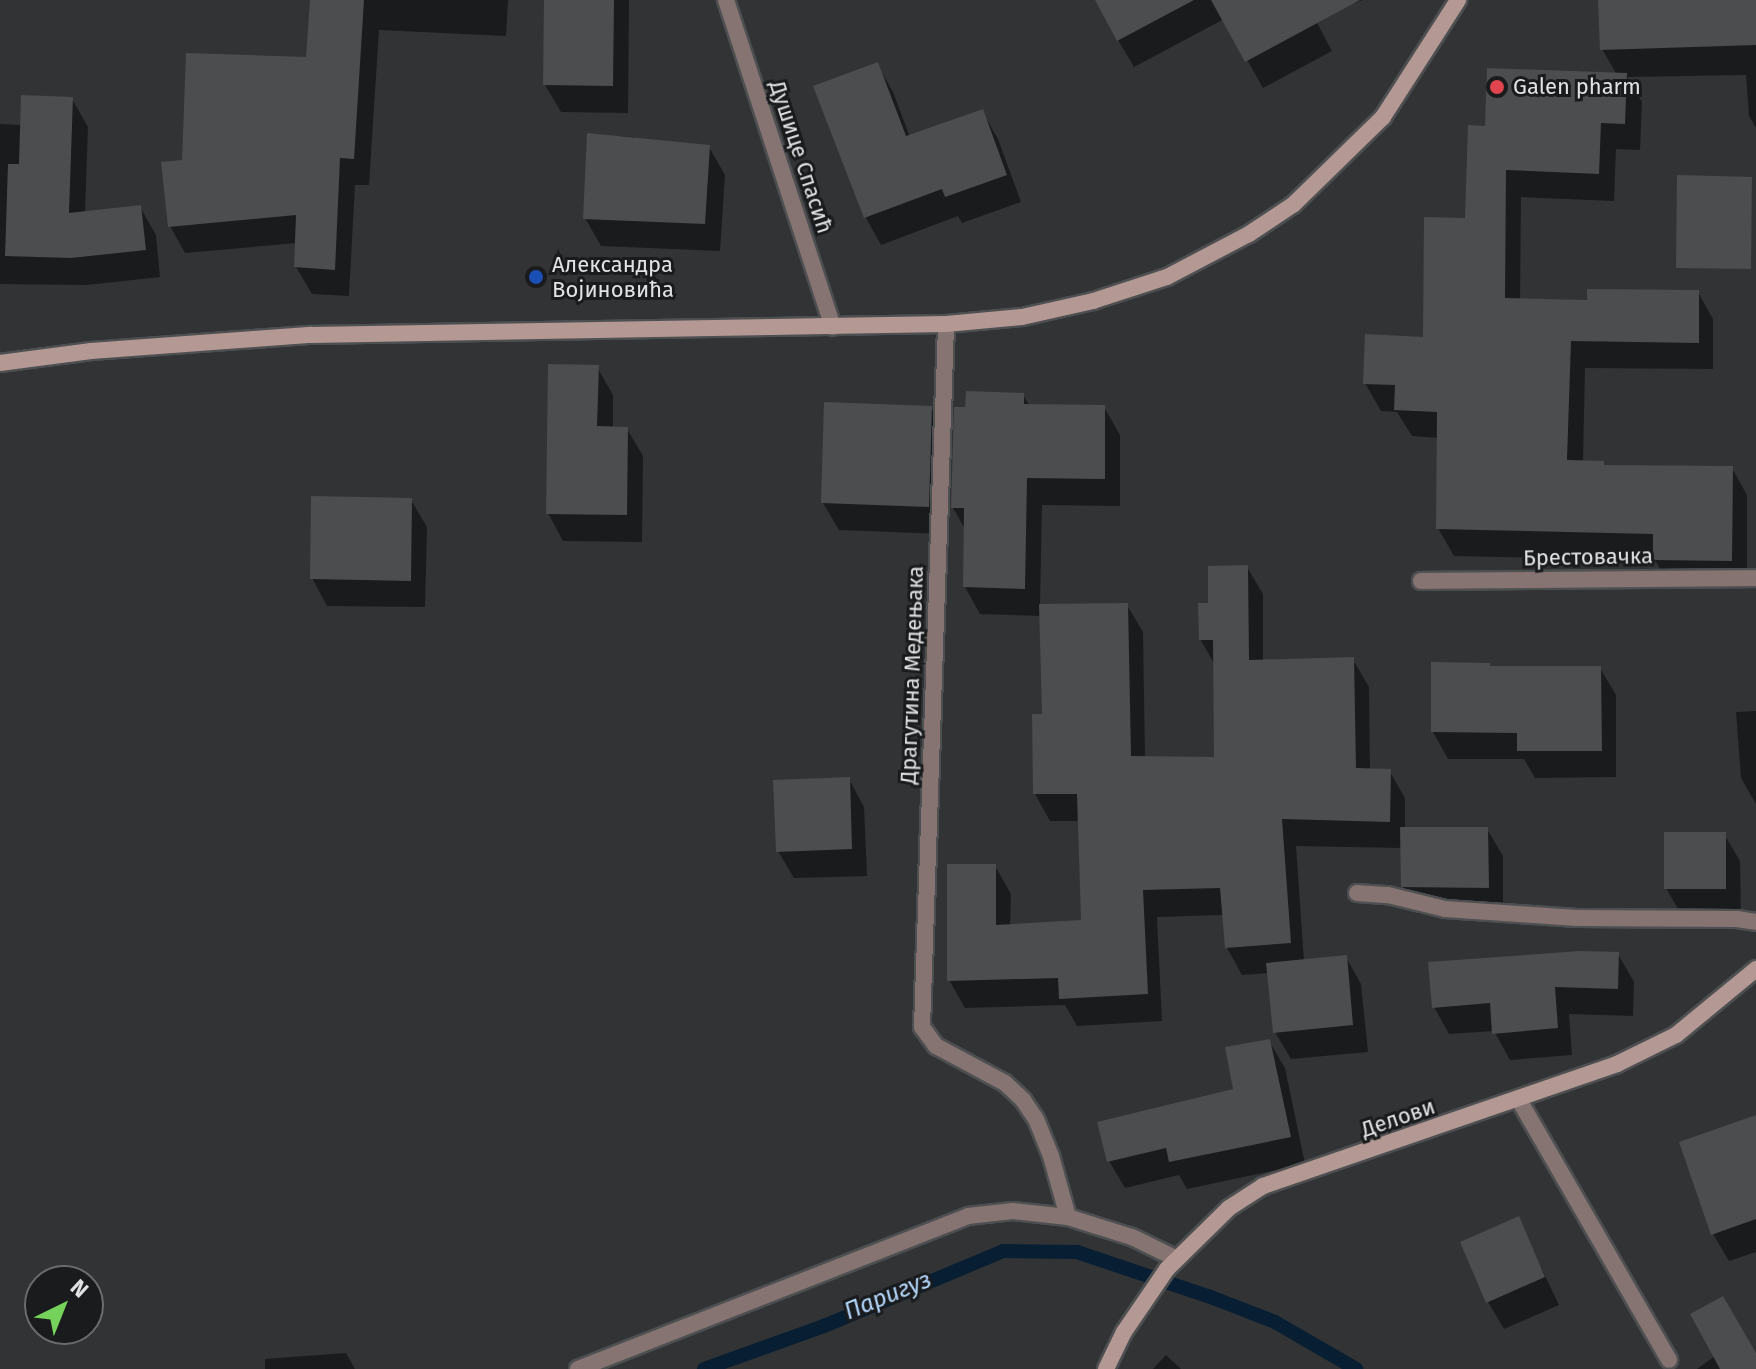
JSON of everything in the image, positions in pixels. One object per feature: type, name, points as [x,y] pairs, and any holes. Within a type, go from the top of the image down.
[{"type":"street","name":"Душице Спасић","points":[[726,0],[833,327]]},
{"type":"street","points":[[0,363],[91,351],[311,335],[946,324],[1022,317],[1093,301],[1167,277],[1249,234],[1294,204],[1383,117],[1458,0]]},
{"type":"street","name":"Драгутина Медењака","points":[[946,324],[922,1027],[936,1046],[1005,1083],[1023,1100],[1036,1119],[1051,1156],[1068,1217]]},
{"type":"street","name":"Брестовачка","points":[[1421,581],[1756,578]]},
{"type":"street","points":[[1357,893],[1388,895],[1445,909],[1577,918],[1737,919],[1756,922]]},
{"type":"street","name":"Делови","points":[[1106,1369],[1124,1332],[1172,1264],[1229,1208],[1263,1186],[1617,1064],[1676,1035],[1756,969]]},
{"type":"street","points":[[1519,1100],[1669,1360]]},
{"type":"street","points":[[578,1369],[968,1216],[1013,1211],[1068,1217],[1132,1237],[1172,1264]]},
{"type":"building","points":[[310,0],[364,0],[354,159],[340,158],[335,270],[294,267],[296,215],[168,227],[161,162],[182,160],[186,53],[306,57]]},
{"type":"building","points":[[544,0],[614,0],[613,86],[543,85]]},
{"type":"building","points":[[1095,0],[1194,0],[1117,41]]},
{"type":"building","points":[[1211,0],[1360,0],[1245,62]]},
{"type":"building","points":[[1598,0],[1756,0],[1756,45],[1600,50]]},
{"type":"building","points":[[878,62],[906,136],[983,109],[1007,175],[945,197],[942,189],[864,218],[813,86]]},
{"type":"building","points":[[1487,68],[1627,73],[1625,124],[1601,123],[1599,174],[1506,170],[1505,298],[1587,300],[1587,289],[1699,290],[1699,343],[1571,341],[1567,460],[1604,461],[1604,465],[1733,466],[1732,561],[1653,560],[1653,534],[1436,529],[1437,412],[1394,410],[1395,385],[1363,384],[1365,334],[1423,337],[1424,217],[1465,218],[1468,125],[1485,126]]},
{"type":"building","points":[[21,95],[73,97],[69,213],[141,205],[146,250],[71,258],[5,256],[8,164],[19,164]]},
{"type":"building","points":[[587,133],[710,145],[705,224],[583,219]]},
{"type":"building","points":[[1677,175],[1752,177],[1751,269],[1676,268]]},
{"type":"building","points":[[548,364],[599,365],[597,426],[628,427],[627,515],[546,514]]},
{"type":"building","points":[[966,391],[1024,393],[1024,404],[1105,405],[1105,479],[1027,478],[1025,589],[963,587],[964,508],[951,508],[954,407],[965,407]]},
{"type":"building","points":[[824,402],[932,406],[929,507],[821,503]]},
{"type":"building","points":[[311,496],[412,498],[411,581],[310,579]]},
{"type":"building","points":[[1248,565],[1249,660],[1354,657],[1356,768],[1391,769],[1390,822],[1282,819],[1291,943],[1225,948],[1220,888],[1143,890],[1148,994],[1059,999],[1058,978],[947,981],[947,864],[996,864],[996,925],[1081,920],[1077,794],[1033,794],[1032,714],[1042,714],[1039,604],[1128,603],[1131,756],[1214,757],[1213,640],[1199,640],[1198,603],[1208,603],[1208,566]]},
{"type":"building","points":[[1431,662],[1490,663],[1490,666],[1601,666],[1602,751],[1517,751],[1517,733],[1431,732]]},
{"type":"building","points":[[850,777],[852,849],[776,852],[773,780]]},
{"type":"building","points":[[1400,827],[1488,827],[1489,888],[1401,887]]},
{"type":"building","points":[[1664,832],[1726,832],[1726,889],[1664,889]]},
{"type":"building","points":[[1580,951],[1619,952],[1618,989],[1555,987],[1558,1028],[1492,1034],[1490,1003],[1432,1008],[1428,962]]},
{"type":"building","points":[[1347,955],[1353,1025],[1273,1033],[1266,963]]},
{"type":"building","points":[[1270,1039],[1291,1137],[1169,1162],[1166,1148],[1107,1162],[1097,1122],[1233,1089],[1225,1047]]},
{"type":"building","points":[[1756,1115],[1756,1219],[1711,1235],[1679,1142]]},
{"type":"building","points":[[1519,1216],[1545,1277],[1486,1303],[1460,1242]]},
{"type":"building","points":[[1723,1296],[1756,1353],[1756,1369],[1720,1369],[1690,1314]]},
{"type":"waterway","name":"Паригуз","points":[[704,1369],[824,1326],[1003,1251],[1077,1252],[1275,1322],[1356,1369]]},
{"type":"place","name":"Galen pharm","points":[[1497,87]]},
{"type":"place","name":"Александра Војиновића","points":[[536,277]]}]
